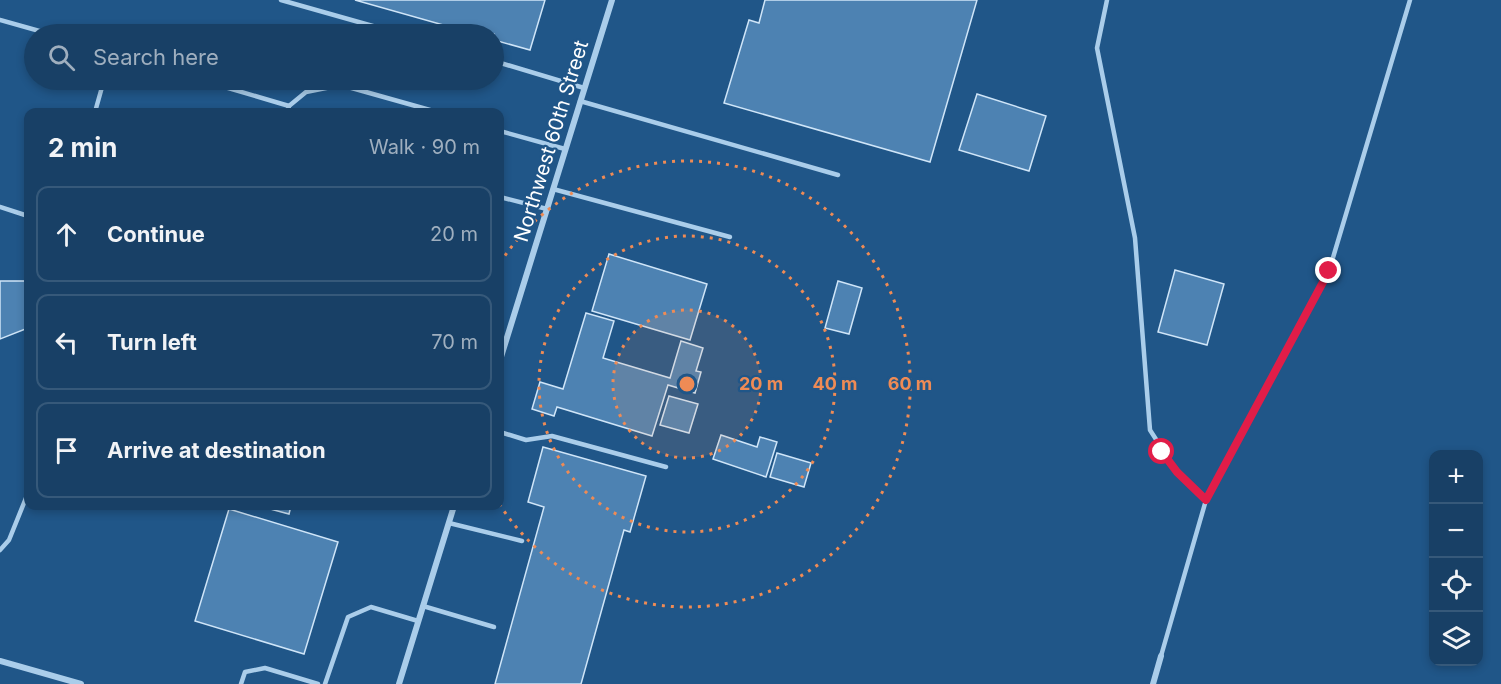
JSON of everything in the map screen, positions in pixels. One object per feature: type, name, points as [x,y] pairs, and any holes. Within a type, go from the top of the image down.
[{"type":"street","name":"Northwest 60th Street","points":[[504,347],[612,0]]},
{"type":"street","points":[[401,683],[453,510]]},
{"type":"street","points":[[1153,684],[1161,656]]},
{"type":"street","points":[[0,662],[81,684]]},
{"type":"lane","points":[[281,0],[366,24]]},
{"type":"lane","points":[[1107,0],[1097,48],[1135,238],[1150,430],[1177,472],[1206,500]]},
{"type":"lane","points":[[1161,656],[1206,500],[1329,271],[1410,0]]},
{"type":"lane","points":[[0,20],[24,27]]},
{"type":"lane","points":[[504,64],[584,88]]},
{"type":"lane","points":[[96,108],[101,90]]},
{"type":"lane","points":[[235,90],[289,106],[306,92],[316,90]]},
{"type":"lane","points":[[359,90],[423,108]]},
{"type":"lane","points":[[580,101],[838,175]]},
{"type":"lane","points":[[504,132],[565,148]]},
{"type":"lane","points":[[553,189],[730,237]]},
{"type":"lane","points":[[504,198],[546,209]]},
{"type":"lane","points":[[0,207],[24,215]]},
{"type":"lane","points":[[504,433],[526,440],[552,436],[666,467]]},
{"type":"lane","points":[[0,550],[9,540],[24,503]]},
{"type":"lane","points":[[449,523],[522,541]]},
{"type":"lane","points":[[423,606],[494,627]]},
{"type":"lane","points":[[325,684],[348,617],[371,607],[418,621]]},
{"type":"lane","points":[[241,684],[245,672],[265,668],[318,684]]},
{"type":"building","points":[[355,0],[545,0],[530,50],[504,43],[504,24],[440,24]]},
{"type":"building","points":[[765,0],[977,0],[930,162],[724,103],[749,20],[759,23]]},
{"type":"building","points":[[977,94],[1046,116],[1029,171],[959,150]]},
{"type":"building","points":[[609,254],[707,284],[690,340],[592,311]]},
{"type":"building","points":[[1175,270],[1224,284],[1207,345],[1158,332]]},
{"type":"building","points":[[0,281],[24,281],[24,330],[0,339]]},
{"type":"building","points":[[838,281],[862,288],[849,334],[825,328]]},
{"type":"building","points":[[586,313],[614,321],[603,358],[670,378],[681,341],[703,348],[696,371],[701,372],[695,393],[668,385],[652,436],[557,407],[554,416],[532,409],[540,382],[563,389]]},
{"type":"building","points":[[669,396],[698,404],[689,433],[660,425]]},
{"type":"building","points":[[721,435],[757,447],[760,437],[777,442],[766,477],[713,459]]},
{"type":"building","points":[[543,447],[646,476],[630,532],[624,530],[581,684],[495,684],[544,507],[528,502]]},
{"type":"building","points":[[777,453],[811,463],[804,487],[770,477]]},
{"type":"building","points":[[229,510],[338,542],[304,654],[195,621]]},
{"type":"building","points":[[274,510],[290,510],[289,514]]},
{"type":"route","points":[[1162,452],[1177,472],[1206,500],[1329,271]]}]
